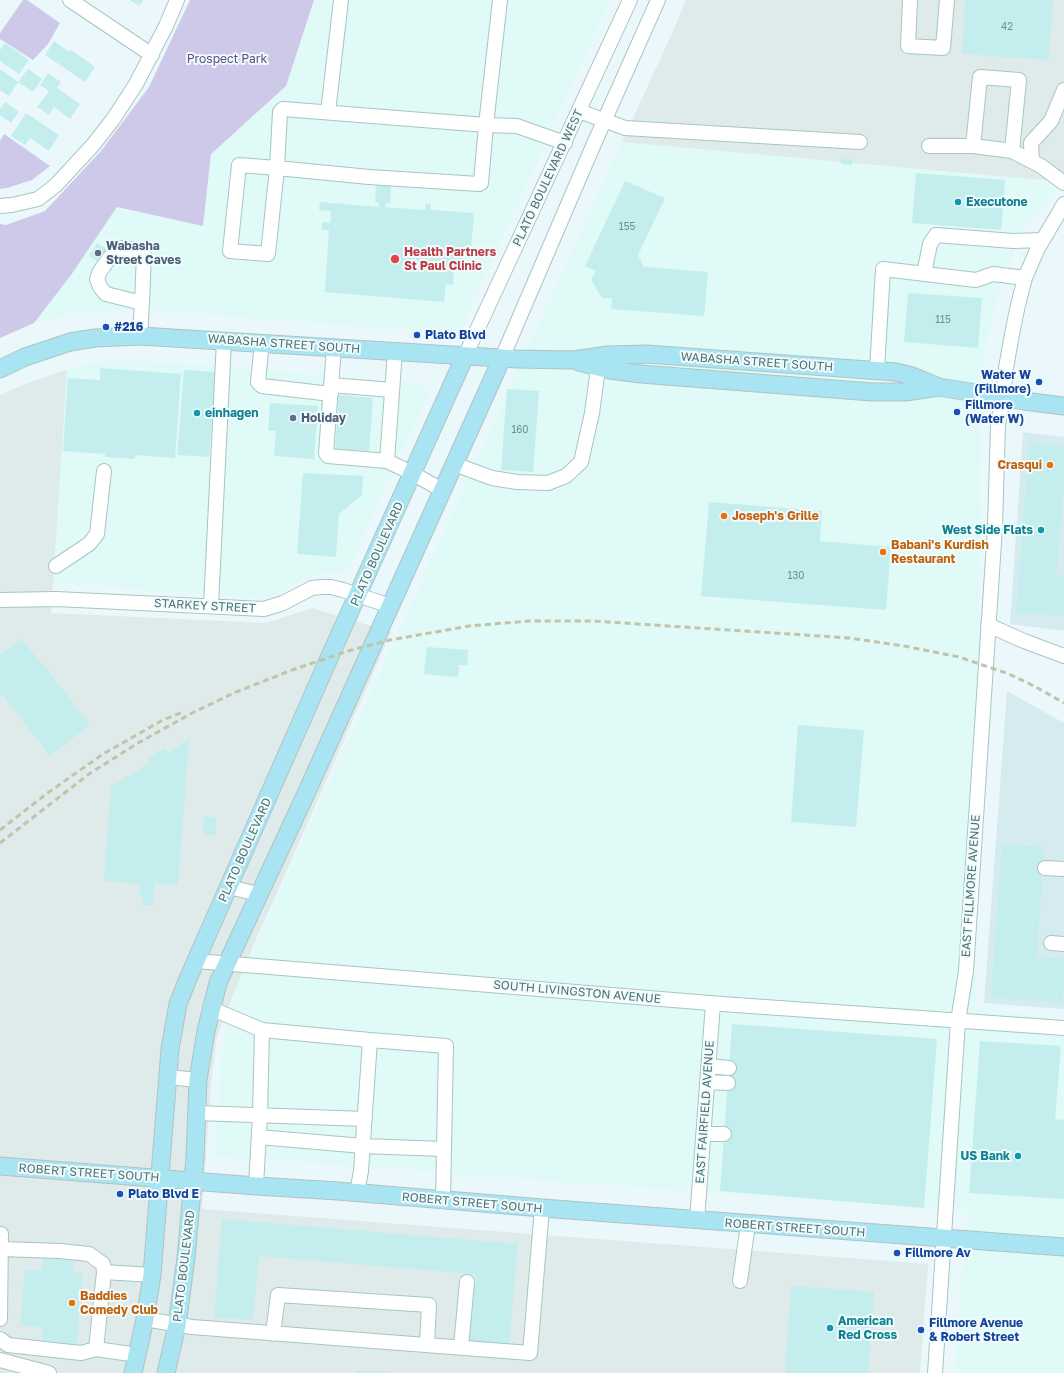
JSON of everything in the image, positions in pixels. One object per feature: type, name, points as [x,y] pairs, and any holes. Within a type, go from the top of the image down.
[{"type":"main road","name":"WABASHA STREET SOUTH","points":[[0,369],[25,357],[70,342],[95,338],[140,336],[262,342],[502,358],[573,360],[608,355],[646,354],[877,370],[896,372],[912,376],[939,387],[1003,398],[1064,406]]},
{"type":"main road","name":"PLATO BOULEVARD","points":[[132,1373],[138,1355],[152,1275],[170,1049],[178,1004],[330,656],[466,356]]},
{"type":"main road","name":"PLATO BOULEVARD","points":[[166,1373],[177,1325],[186,1264],[198,1080],[210,1008],[226,963],[304,798],[502,358]]},
{"type":"main road","name":"WABASHA STREET SOUTH","points":[[573,360],[598,368],[620,372],[872,392],[906,392],[939,387]]},
{"type":"main road","name":"ROBERT STREET SOUTH","points":[[0,1166],[1064,1247]]},
{"type":"street","points":[[70,0],[152,54]]},
{"type":"street","points":[[6,206],[38,199],[56,185],[93,145],[114,118],[136,84],[166,26],[177,0]]},
{"type":"street","points":[[328,112],[341,0]]},
{"type":"street","points":[[500,0],[486,125],[481,183],[369,177],[277,168],[239,165],[230,251],[268,254],[277,168],[280,112],[283,109],[486,125],[517,126],[565,143]]},
{"type":"street","name":"PLATO BOULEVARD WEST","points":[[466,356],[630,0]]},
{"type":"street","points":[[502,358],[658,0]]},
{"type":"street","points":[[910,0],[908,46],[943,48],[947,0]]},
{"type":"street","points":[[973,146],[980,77],[1019,80],[1012,151]]},
{"type":"street","points":[[1032,161],[1031,143],[1051,121],[1064,90]]},
{"type":"street","points":[[579,111],[625,128],[860,142]]},
{"type":"street","points":[[929,146],[973,146],[1012,151],[1041,166],[1064,183]]},
{"type":"street","name":"EAST FILLMORE AVENUE","points":[[935,1373],[958,1021],[966,970],[988,625],[996,527],[998,425],[1012,334],[1025,278],[1042,240],[1064,204]]},
{"type":"street","points":[[924,274],[930,244],[936,235],[1013,241],[1042,240]]},
{"type":"street","points":[[877,370],[883,269],[976,280],[993,274],[1025,278]]},
{"type":"street","points":[[140,336],[142,303]]},
{"type":"street","points":[[211,606],[224,340]]},
{"type":"street","points":[[262,342],[258,382],[262,386],[392,390]]},
{"type":"street","points":[[334,347],[326,453],[328,456],[387,461],[442,490]]},
{"type":"street","points":[[387,461],[396,351]]},
{"type":"street","points":[[454,464],[492,478],[517,482],[548,483],[566,476],[581,462],[592,413],[598,368]]},
{"type":"street","points":[[56,566],[89,544],[97,534],[104,471]]},
{"type":"street","name":"STARKEY STREET","points":[[6,600],[56,599],[264,609],[282,603],[312,588],[332,587],[359,594],[390,606]]},
{"type":"street","points":[[988,625],[1024,641],[1064,656]]},
{"type":"street","points":[[1045,868],[1064,869]]},
{"type":"street","points":[[229,887],[258,894]]},
{"type":"street","name":"SOUTH LIVINGSTON AVENUE","points":[[196,961],[713,1003],[1064,1028]]},
{"type":"street","name":"EAST FAIRFIELD AVENUE","points":[[697,1220],[713,1003]]},
{"type":"street","points":[[210,1008],[262,1030],[446,1046],[443,1200]]},
{"type":"street","points":[[256,1186],[260,1115],[262,1030]]},
{"type":"street","points":[[357,1193],[361,1171],[370,1040]]},
{"type":"street","points":[[709,1066],[729,1068]]},
{"type":"street","points":[[168,1077],[198,1080]]},
{"type":"street","points":[[707,1082],[728,1083]]},
{"type":"street","points":[[197,1113],[365,1119]]},
{"type":"street","points":[[704,1134],[724,1134]]},
{"type":"street","points":[[259,1137],[363,1146],[444,1149]]},
{"type":"street","points":[[145,1319],[177,1325],[273,1334],[530,1353],[542,1208]]},
{"type":"street","points":[[740,1281],[748,1224]]},
{"type":"street","points":[[0,1234],[0,1319]]},
{"type":"street","points":[[1,1249],[60,1251],[89,1254],[103,1264],[104,1272],[96,1349]]},
{"type":"street","points":[[104,1272],[152,1275]]},
{"type":"street","points":[[461,1347],[467,1282]]},
{"type":"street","points":[[273,1334],[278,1295],[429,1305],[427,1345]]},
{"type":"street","points":[[0,1339],[8,1345],[81,1353],[96,1349],[138,1355]]},
{"type":"street","points":[[0,1360],[49,1373]]},
{"type":"shaded area","points":[[314,0],[610,0],[461,329],[452,333],[132,309],[73,313],[34,323],[117,207],[203,226],[211,154],[286,86]]},
{"type":"shaded area","points":[[686,0],[1064,0],[1064,182],[622,142]]},
{"type":"shaded area","points":[[622,142],[1064,182],[1025,225],[1000,285],[981,368],[976,1007],[1064,1020],[1064,1373],[955,1373],[967,1211],[214,1156],[223,1042],[229,1013],[239,982]]},
{"type":"shaded area","points":[[122,361],[238,367],[422,385],[430,393],[390,474],[347,574],[327,572],[307,578],[268,598],[52,583],[67,369],[85,364]]},
{"type":"shaded area","points":[[67,369],[51,613],[266,623],[312,608],[391,632],[253,946],[217,1035],[211,1084],[202,1209],[928,1264],[920,1373],[0,1373],[0,395]]},
{"type":"shaded area","name":"West Side Flats","points":[[1023,432],[1064,437],[1064,631],[1010,624]]},
{"type":"shaded area","points":[[1007,691],[1064,723],[1064,1009],[984,1003]]},
{"type":"green space","points":[[23,0],[27,0],[60,23],[48,44],[33,60],[0,39],[0,33]]},
{"type":"green space","name":"Prospect Park","points":[[190,0],[314,0],[286,86],[211,154],[203,226],[117,207],[71,275],[34,323],[0,338],[0,224],[6,225],[45,211],[101,151],[149,87]]},
{"type":"green space","points":[[4,134],[50,166],[32,180],[0,189],[0,141]]},
{"type":"building","points":[[130,0],[144,0],[139,6]]},
{"type":"building","points":[[965,0],[1053,0],[1049,60],[962,54]]},
{"type":"building","points":[[54,41],[69,52],[71,50],[95,67],[85,82],[45,55]]},
{"type":"building","points":[[5,43],[29,60],[19,74],[0,61],[0,50]]},
{"type":"building","points":[[0,69],[18,82],[9,96],[0,90]]},
{"type":"building","points":[[28,69],[42,79],[33,92],[18,82]]},
{"type":"building","points":[[48,73],[61,82],[57,88],[80,104],[70,119],[54,107],[49,115],[37,107],[49,91],[40,85]]},
{"type":"building","points":[[5,102],[19,112],[11,123],[0,115],[0,109]]},
{"type":"building","points":[[26,113],[59,135],[49,151],[30,138],[25,145],[11,136]]},
{"type":"building","points":[[841,159],[852,159],[852,165],[841,164]]},
{"type":"building","name":"Executone","points":[[916,173],[1005,180],[1001,230],[912,223]]},
{"type":"building","points":[[625,181],[665,198],[638,255],[644,267],[708,272],[704,316],[611,309],[612,298],[602,298],[591,280],[596,271],[585,266]]},
{"type":"building","name":"Health Partners St Paul Clinic","points":[[376,183],[391,184],[390,204],[386,203],[385,207],[425,210],[426,203],[431,204],[431,210],[474,213],[471,251],[463,250],[462,268],[454,267],[453,285],[446,284],[444,302],[325,292],[329,230],[322,230],[322,222],[330,223],[331,211],[319,210],[320,202],[379,207],[379,203],[375,202]]},
{"type":"building","name":"Wabasha Street Caves","points":[[97,243],[107,249],[99,262],[89,256]]},
{"type":"building","points":[[908,293],[982,298],[978,348],[904,342]]},
{"type":"building","points":[[100,368],[181,374],[175,458],[135,455],[135,459],[105,457],[105,454],[63,451],[68,378],[100,380]]},
{"type":"building","name":"einhagen","points":[[184,370],[216,372],[209,457],[177,455]]},
{"type":"building","points":[[507,389],[539,391],[533,472],[501,470]]},
{"type":"building","points":[[339,395],[373,398],[369,451],[335,449]]},
{"type":"building","name":"Holiday","points":[[270,403],[318,406],[314,459],[274,456],[276,431],[268,431]]},
{"type":"building","name":"West Side Flats","points":[[1029,443],[1064,446],[1064,483],[1056,576],[1064,577],[1064,616],[1016,613]]},
{"type":"building","points":[[303,473],[363,476],[362,495],[339,514],[336,557],[297,554]]},
{"type":"building","points":[[709,502],[822,511],[820,541],[891,547],[886,610],[701,596]]},
{"type":"building","points":[[22,639],[90,725],[50,756],[3,695],[0,697],[0,655]]},
{"type":"building","points":[[427,647],[468,650],[467,665],[459,665],[458,677],[424,674]]},
{"type":"building","points":[[798,725],[864,730],[856,827],[791,822]]},
{"type":"building","points":[[189,740],[178,885],[154,884],[153,905],[142,905],[142,896],[139,896],[140,884],[104,881],[111,787],[150,762],[148,758],[165,748],[168,752]]},
{"type":"building","points":[[204,817],[216,818],[216,835],[203,834]]},
{"type":"building","points":[[1002,844],[1044,847],[1037,957],[1064,959],[1063,1002],[991,998]]},
{"type":"building","points":[[732,1024],[937,1039],[924,1208],[720,1191]]},
{"type":"building","name":"US Bank","points":[[980,1041],[1061,1046],[1055,1119],[1064,1120],[1064,1199],[969,1193]]},
{"type":"building","points":[[222,1219],[518,1244],[509,1344],[469,1341],[475,1274],[259,1256],[253,1320],[214,1317]]},
{"type":"building","points":[[43,1258],[74,1261],[73,1272],[83,1273],[77,1344],[42,1341],[43,1327],[20,1326],[25,1269],[42,1270]]},
{"type":"building","name":"American Red Cross","points":[[791,1286],[874,1292],[868,1373],[785,1373]]},
{"type":"building","points":[[357,1370],[388,1372],[388,1373],[356,1373]]},
{"type":"railway","points":[[0,843],[89,774],[138,743],[194,712],[236,692],[292,670],[348,651],[390,640],[469,626],[529,621],[593,621],[849,638],[904,646],[959,657],[1009,674],[1064,703]]},
{"type":"railway","points":[[0,830],[49,792],[103,754],[163,720],[183,712]]},
{"type":"place","name":"Executone","points":[[958,202]]},
{"type":"place","name":"Wabasha Street Caves","points":[[98,253]]},
{"type":"place","name":"Health Partners St Paul Clinic","points":[[395,259]]},
{"type":"place","name":"#216","points":[[106,327]]},
{"type":"place","name":"Plato Blvd","points":[[417,335]]},
{"type":"place","name":"Water W (Fillmore)","points":[[1039,382]]},
{"type":"place","name":"Fillmore (Water W)","points":[[957,412]]},
{"type":"place","name":"einhagen","points":[[197,413]]},
{"type":"place","name":"Holiday","points":[[293,418]]},
{"type":"place","name":"Crasqui","points":[[1050,465]]},
{"type":"place","name":"Joseph's Grille","points":[[724,516]]},
{"type":"place","name":"West Side Flats","points":[[1041,530]]},
{"type":"place","name":"Babani's Kurdish Restaurant","points":[[883,552]]},
{"type":"place","name":"US Bank","points":[[1018,1156]]},
{"type":"place","name":"Plato Blvd E","points":[[120,1194]]},
{"type":"place","name":"Fillmore Av","points":[[897,1253]]},
{"type":"place","name":"Baddies Comedy Club","points":[[72,1303]]},
{"type":"place","name":"American Red Cross","points":[[830,1328]]},
{"type":"place","name":"Fillmore Avenue & Robert Street","points":[[921,1330]]}]
